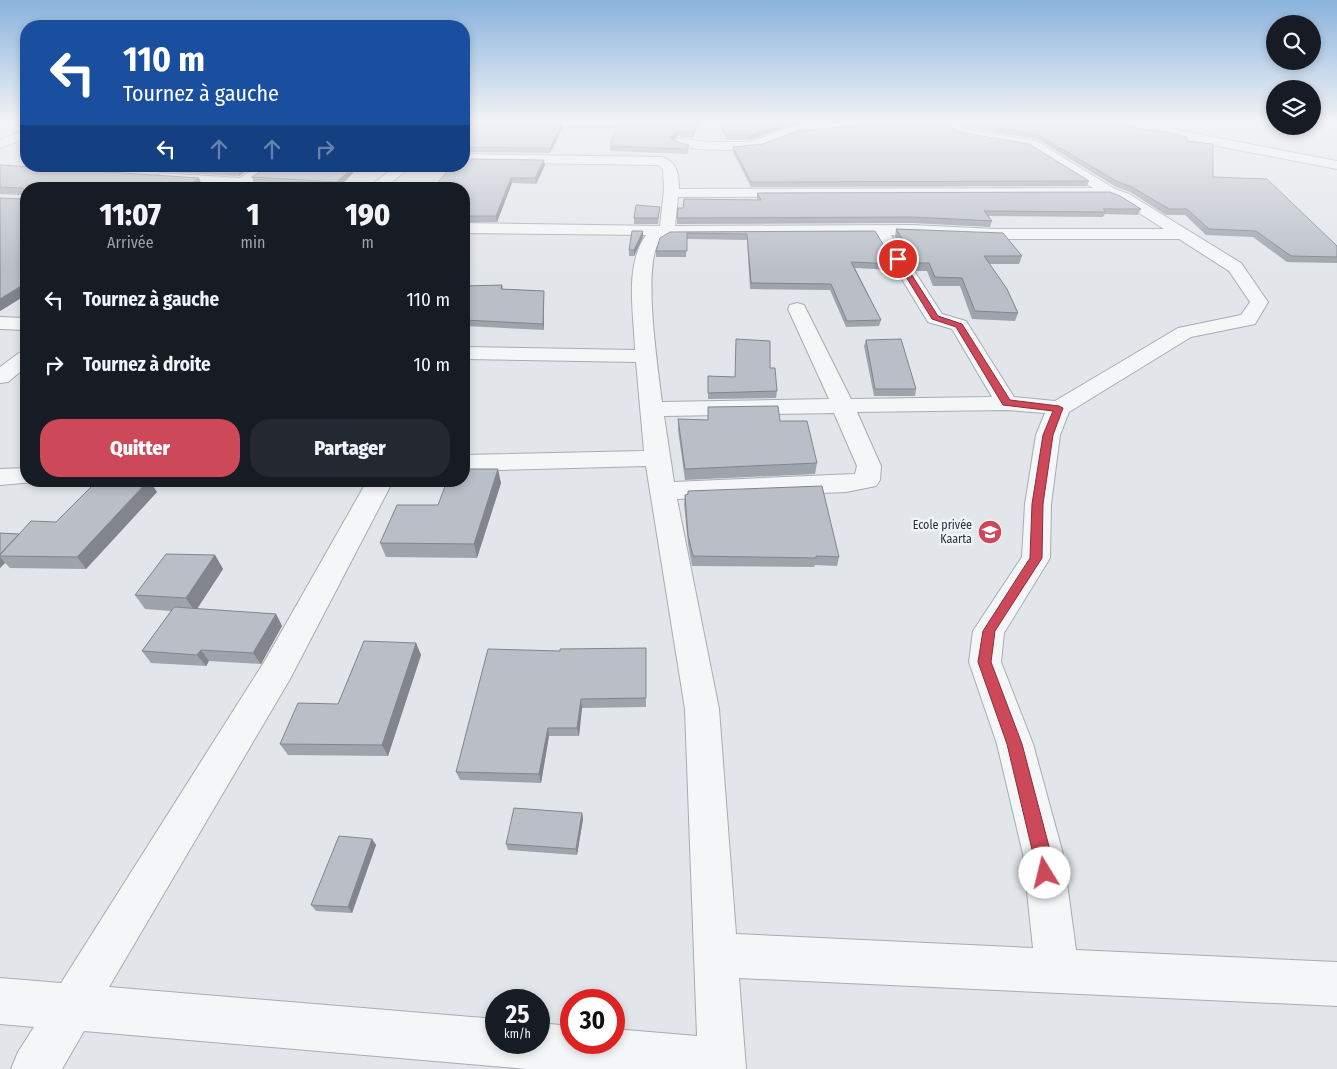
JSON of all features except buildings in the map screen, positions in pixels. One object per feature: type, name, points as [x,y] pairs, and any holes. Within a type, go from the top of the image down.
[{"type":"street","points":[[667,231],[671,171]]},
{"type":"street","points":[[651,409],[1007,403],[1059,408],[1185,332],[1248,320],[1260,302],[1235,267],[1124,197],[1110,192],[1076,171]]},
{"type":"street","points":[[243,182],[259,172]]},
{"type":"street","points":[[383,182],[397,172]]},
{"type":"street","points":[[146,176],[207,182]]},
{"type":"street","points":[[671,193],[1110,192]]},
{"type":"street","points":[[470,228],[667,231],[880,230],[996,234],[1183,234]]},
{"type":"street","points":[[880,230],[935,318],[959,326],[1007,403]]},
{"type":"street","points":[[0,1001],[74,1006],[722,1066],[702,709],[657,458],[646,356],[642,279],[646,252],[652,239],[667,231]]},
{"type":"street","points":[[664,491],[846,484],[867,480],[869,466],[797,309]]},
{"type":"street","points":[[0,323],[20,324]]},
{"type":"street","points":[[470,353],[646,356]]},
{"type":"street","points":[[0,378],[20,362]]},
{"type":"street","points":[[1057,971],[1043,854],[1014,744],[985,662],[989,631],[1036,558],[1038,504],[1048,435],[1059,408]]},
{"type":"street","points":[[470,463],[657,458]]},
{"type":"street","points":[[0,477],[20,476]]},
{"type":"street","points":[[36,1069],[278,668],[377,487]]},
{"type":"street","points":[[717,955],[1337,984]]},
{"type":"place","name":"Ecole privée Kaarta","points":[[990,532]]},
{"type":"route","points":[[898,259],[935,318],[955,323],[959,326],[1007,403],[1059,408],[1048,435],[1038,504],[1036,558],[989,631],[985,662],[1014,744],[1043,854],[1045,873]]}]
